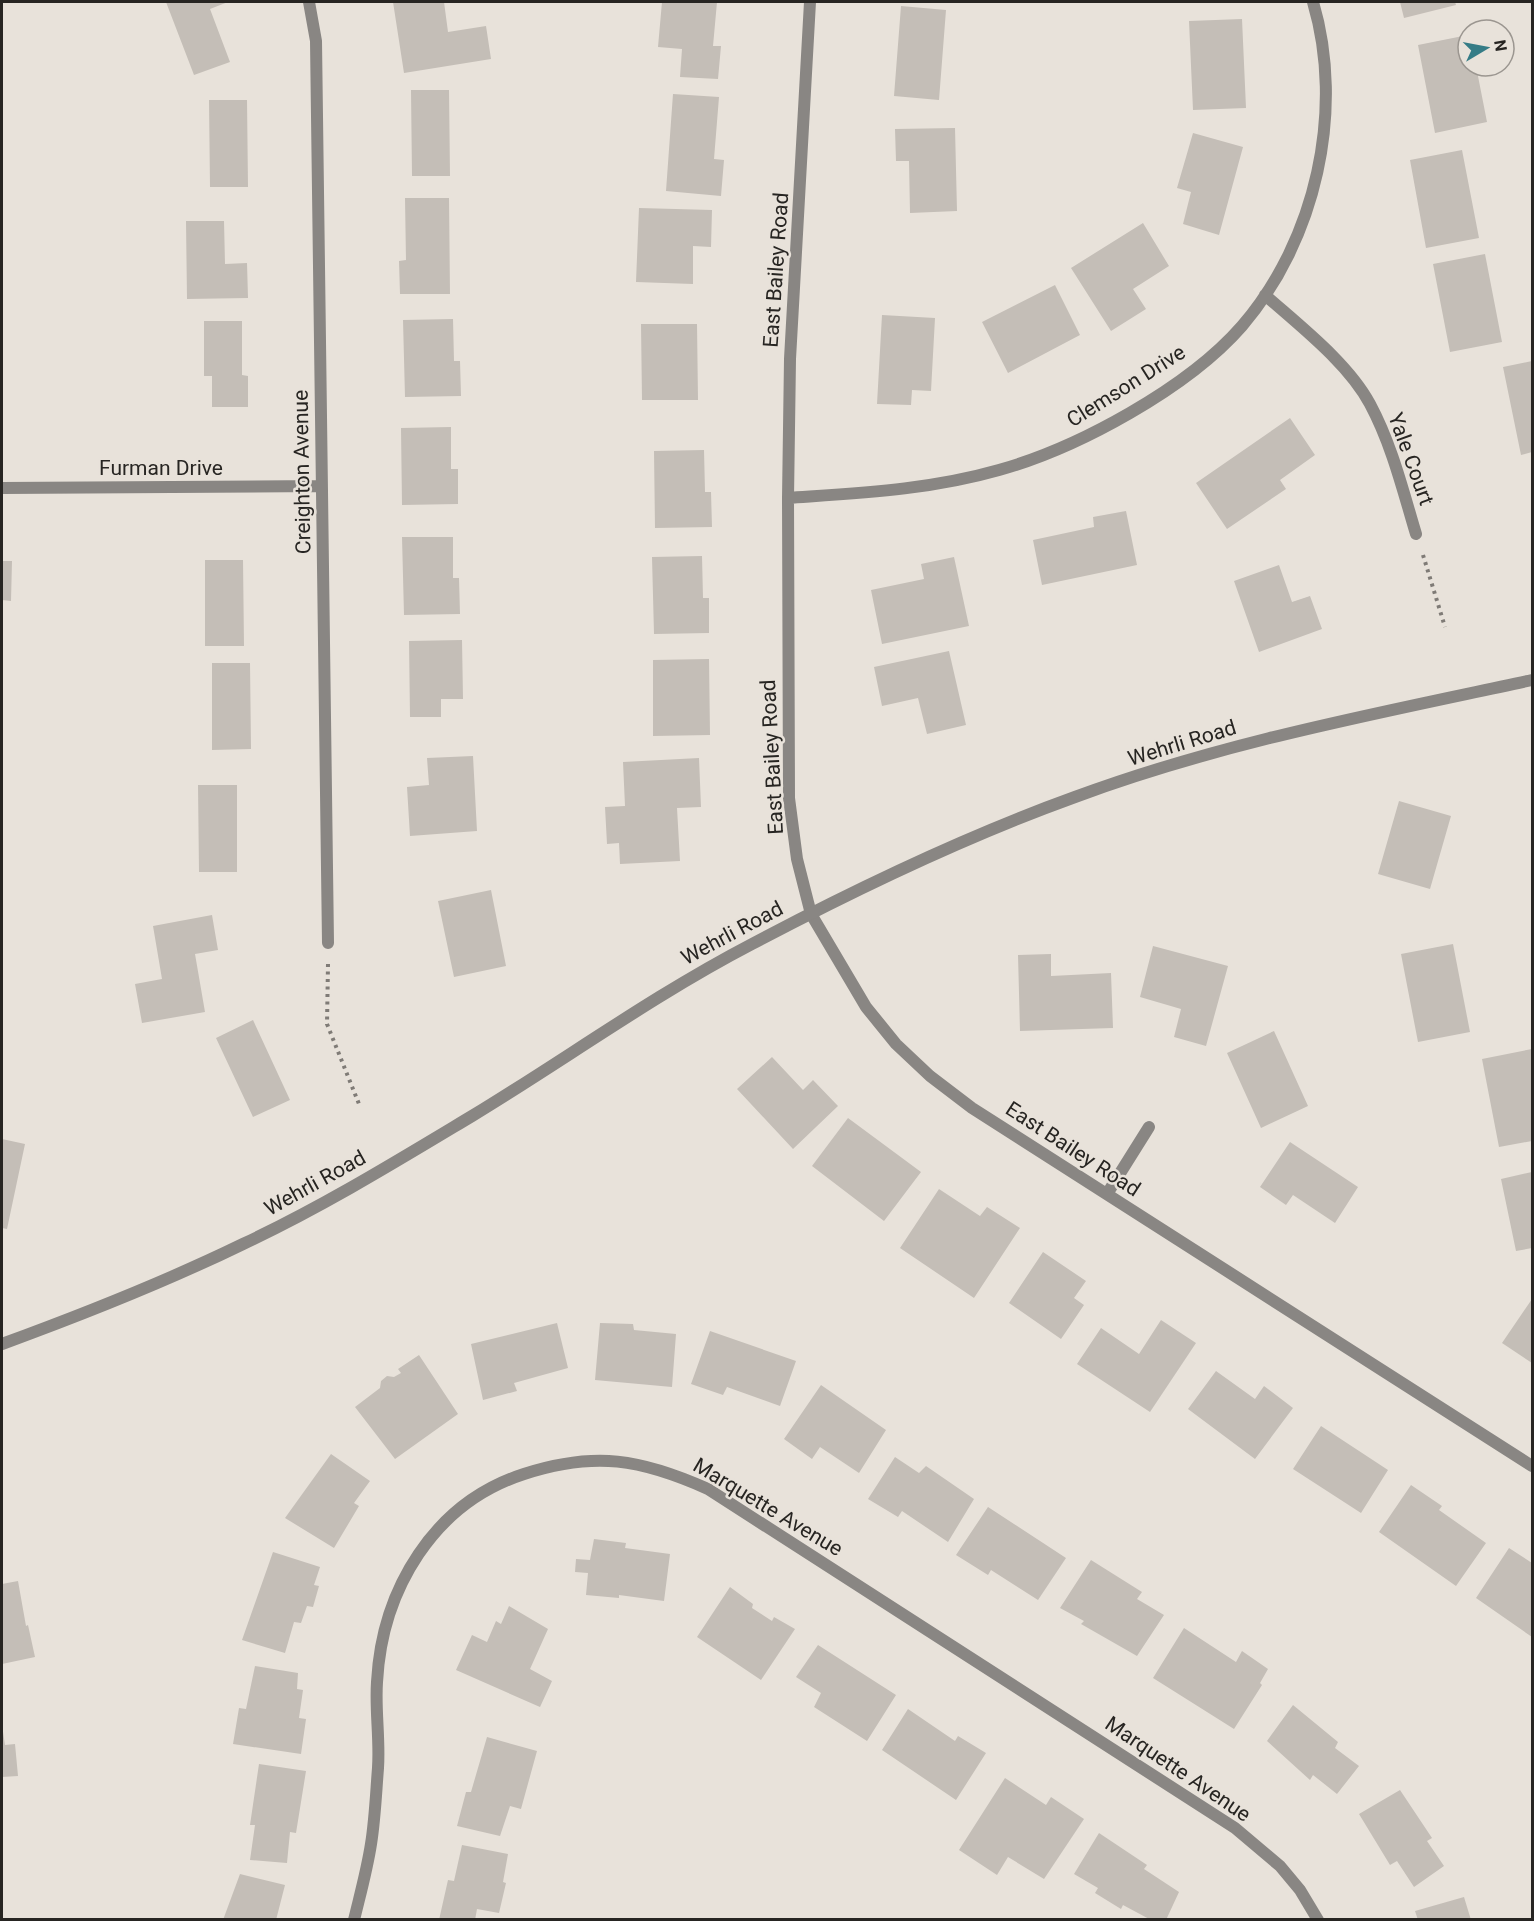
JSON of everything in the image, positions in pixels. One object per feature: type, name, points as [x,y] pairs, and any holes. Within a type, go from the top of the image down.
[{"type":"street","name":"Creighton Avenue","points":[[309,2],[316,41],[328,943]]},
{"type":"street","name":"East Bailey Road","points":[[810,2],[790,359],[788,498],[789,798],[797,859],[810,914],[866,1008],[896,1044],[921,1068],[972,1108],[1533,1466]]},
{"type":"street","name":"Clemson Drive","points":[[788,498],[903,490],[949,482],[1000,470],[1058,449],[1102,428],[1187,374],[1241,327],[1265,296],[1286,259],[1304,219],[1317,173],[1324,129],[1324,62],[1313,2]]},
{"type":"street","name":"Yale Court","points":[[1265,296],[1329,351],[1369,402],[1388,444],[1416,534]]},
{"type":"street","name":"Furman Drive","points":[[2,488],[321,486]]},
{"type":"street","name":"Wehrli Road","points":[[2,1344],[100,1308],[243,1244],[315,1208],[473,1115],[649,1001],[875,881],[1075,796],[1213,753],[1307,728],[1533,680]]},
{"type":"street","points":[[1107,1194],[1149,1127]]},
{"type":"street","name":"Marquette Avenue","points":[[354,1920],[371,1845],[378,1764],[377,1682],[382,1636],[401,1582],[415,1557],[446,1520],[501,1482],[560,1462],[609,1460],[674,1474],[708,1489],[1235,1828],[1280,1866],[1300,1890],[1318,1920]]},
{"type":"path","points":[[1416,534],[1445,627]]},
{"type":"path","points":[[328,943],[327,1024],[359,1104]]},
{"type":"building","points":[[166,2],[228,2],[210,9],[230,62],[194,75]]},
{"type":"building","points":[[393,2],[444,2],[448,32],[486,26],[491,59],[404,73]]},
{"type":"building","points":[[662,2],[717,2],[713,46],[721,46],[718,79],[680,77],[682,49],[658,47]]},
{"type":"building","points":[[1400,2],[1455,2],[1456,5],[1404,18]]},
{"type":"building","points":[[901,6],[946,10],[939,100],[894,96]]},
{"type":"building","points":[[1242,19],[1246,108],[1193,110],[1189,21]]},
{"type":"building","points":[[1456,37],[1456,78],[1478,78],[1487,122],[1435,133],[1418,45]]},
{"type":"building","points":[[411,90],[449,90],[450,176],[412,176]]},
{"type":"building","points":[[673,94],[719,97],[714,159],[724,160],[721,196],[666,191]]},
{"type":"building","points":[[209,100],[247,100],[248,187],[210,187]]},
{"type":"building","points":[[955,128],[957,211],[910,213],[909,161],[896,161],[895,129]]},
{"type":"building","points":[[1193,133],[1243,147],[1219,235],[1183,224],[1191,192],[1177,188]]},
{"type":"building","points":[[1462,150],[1479,238],[1426,248],[1410,160]]},
{"type":"building","points":[[405,198],[449,198],[450,294],[400,294],[399,261],[406,260]]},
{"type":"building","points":[[639,208],[712,210],[711,247],[693,246],[693,284],[636,282]]},
{"type":"building","points":[[186,221],[224,221],[225,264],[247,263],[248,298],[187,299]]},
{"type":"building","points":[[1143,223],[1169,266],[1133,289],[1146,309],[1111,331],[1071,268]]},
{"type":"building","points":[[1485,254],[1502,342],[1450,352],[1433,264]]},
{"type":"building","points":[[1055,285],[1080,335],[1008,373],[982,322]]},
{"type":"building","points":[[882,315],[935,318],[931,391],[912,390],[911,405],[877,404]]},
{"type":"building","points":[[453,319],[454,361],[460,361],[461,396],[405,397],[403,320]]},
{"type":"building","points":[[204,321],[242,321],[242,375],[248,376],[248,407],[212,407],[212,376],[204,376]]},
{"type":"building","points":[[641,324],[697,324],[698,400],[642,400]]},
{"type":"building","points":[[1532,361],[1532,452],[1521,455],[1503,367]]},
{"type":"building","points":[[1290,418],[1315,455],[1280,480],[1286,489],[1227,529],[1196,483]]},
{"type":"building","points":[[451,427],[451,469],[458,469],[458,504],[402,505],[401,428]]},
{"type":"building","points":[[704,450],[705,492],[711,492],[712,527],[655,528],[654,451]]},
{"type":"building","points":[[1126,511],[1137,565],[1042,585],[1033,540],[1094,527],[1093,517]]},
{"type":"building","points":[[402,537],[453,537],[453,578],[459,578],[460,614],[404,615]]},
{"type":"building","points":[[702,556],[703,598],[709,598],[709,633],[654,634],[652,557]]},
{"type":"building","points":[[954,557],[969,626],[882,644],[871,590],[924,579],[921,564]]},
{"type":"building","points":[[205,560],[243,560],[244,646],[205,646]]},
{"type":"building","points":[[2,561],[12,561],[11,601],[2,600]]},
{"type":"building","points":[[1279,565],[1292,602],[1310,596],[1322,629],[1259,652],[1234,581]]},
{"type":"building","points":[[462,640],[463,699],[441,699],[441,717],[410,717],[409,641]]},
{"type":"building","points":[[949,651],[966,725],[927,734],[918,698],[882,706],[874,667]]},
{"type":"building","points":[[709,659],[710,735],[653,736],[653,660]]},
{"type":"building","points":[[212,663],[250,663],[251,749],[212,750]]},
{"type":"building","points":[[473,756],[477,831],[410,836],[407,787],[429,785],[427,758]]},
{"type":"building","points":[[699,758],[701,807],[677,808],[680,861],[620,864],[619,843],[607,844],[605,807],[625,806],[623,762]]},
{"type":"building","points":[[198,785],[237,785],[237,872],[199,872]]},
{"type":"building","points":[[1399,801],[1451,816],[1430,889],[1378,874]]},
{"type":"building","points":[[491,890],[506,966],[454,977],[438,901]]},
{"type":"building","points":[[212,915],[218,950],[195,954],[205,1012],[142,1023],[135,984],[162,979],[153,926]]},
{"type":"building","points":[[1453,944],[1470,1032],[1418,1042],[1401,954]]},
{"type":"building","points":[[1153,946],[1228,966],[1206,1046],[1174,1037],[1181,1009],[1140,997]]},
{"type":"building","points":[[1051,954],[1051,976],[1111,973],[1113,1028],[1020,1031],[1018,955]]},
{"type":"building","points":[[253,1020],[290,1100],[253,1117],[216,1038]]},
{"type":"building","points":[[1274,1031],[1308,1106],[1261,1128],[1227,1053]]},
{"type":"building","points":[[1532,1049],[1532,1141],[1499,1147],[1482,1059]]},
{"type":"building","points":[[772,1057],[803,1090],[813,1080],[838,1106],[793,1149],[737,1089]]},
{"type":"building","points":[[848,1118],[921,1172],[884,1221],[812,1166]]},
{"type":"building","points":[[2,1139],[25,1144],[7,1229],[2,1228]]},
{"type":"building","points":[[1290,1142],[1358,1187],[1335,1223],[1293,1195],[1286,1205],[1260,1187]]},
{"type":"building","points":[[1532,1172],[1532,1248],[1516,1251],[1501,1179]]},
{"type":"building","points":[[939,1189],[980,1216],[987,1207],[1020,1228],[974,1298],[900,1248]]},
{"type":"building","points":[[1043,1252],[1086,1281],[1074,1298],[1084,1305],[1061,1339],[1009,1303]]},
{"type":"building","points":[[1532,1299],[1532,1363],[1502,1343]]},
{"type":"building","points":[[1161,1320],[1196,1343],[1150,1412],[1077,1364],[1101,1328],[1139,1354]]},
{"type":"building","points":[[557,1323],[568,1368],[514,1383],[517,1391],[483,1400],[471,1344]]},
{"type":"building","points":[[600,1323],[633,1324],[634,1330],[676,1334],[672,1387],[595,1380]]},
{"type":"building","points":[[710,1331],[796,1361],[780,1406],[727,1387],[723,1395],[691,1384]]},
{"type":"building","points":[[419,1355],[458,1414],[395,1459],[355,1407],[380,1388],[381,1381],[387,1376],[394,1377],[401,1373],[398,1369]]},
{"type":"building","points":[[1216,1371],[1255,1399],[1264,1386],[1293,1408],[1255,1459],[1188,1409]]},
{"type":"building","points":[[821,1385],[886,1430],[859,1473],[820,1447],[812,1459],[784,1439]]},
{"type":"building","points":[[1321,1426],[1388,1470],[1361,1513],[1293,1469]]},
{"type":"building","points":[[331,1454],[370,1481],[354,1503],[359,1506],[334,1548],[285,1518]]},
{"type":"building","points":[[895,1457],[919,1473],[926,1466],[974,1499],[948,1542],[902,1511],[898,1517],[868,1499]]},
{"type":"building","points":[[1411,1485],[1442,1506],[1439,1510],[1486,1543],[1456,1586],[1379,1532]]},
{"type":"building","points":[[988,1507],[1066,1558],[1038,1600],[991,1570],[988,1575],[956,1555]]},
{"type":"building","points":[[594,1539],[626,1543],[625,1548],[670,1554],[664,1601],[619,1595],[619,1598],[586,1595],[588,1573],[575,1572],[576,1559],[590,1560]]},
{"type":"building","points":[[1509,1548],[1532,1563],[1532,1637],[1476,1598]]},
{"type":"building","points":[[273,1552],[320,1567],[314,1585],[319,1586],[313,1607],[307,1606],[301,1623],[294,1622],[285,1653],[242,1640]]},
{"type":"building","points":[[1091,1560],[1142,1592],[1137,1599],[1164,1615],[1137,1656],[1081,1624],[1084,1621],[1060,1608]]},
{"type":"building","points":[[18,1581],[26,1626],[28,1625],[35,1657],[2,1664],[2,1584]]},
{"type":"building","points":[[730,1587],[753,1604],[752,1608],[772,1621],[774,1617],[795,1629],[761,1680],[697,1637]]},
{"type":"building","points":[[509,1606],[548,1629],[530,1669],[552,1681],[540,1707],[456,1670],[472,1635],[487,1642],[496,1621],[501,1624]]},
{"type":"building","points":[[1184,1628],[1236,1662],[1242,1651],[1268,1669],[1260,1683],[1262,1685],[1234,1729],[1153,1678]]},
{"type":"building","points":[[818,1645],[896,1695],[867,1741],[814,1707],[821,1693],[796,1677]]},
{"type":"building","points":[[255,1666],[298,1673],[297,1689],[303,1690],[299,1718],[306,1719],[301,1754],[233,1744],[239,1708],[246,1709]]},
{"type":"building","points":[[1293,1705],[1338,1742],[1335,1748],[1359,1766],[1337,1794],[1313,1775],[1310,1780],[1267,1741]]},
{"type":"building","points":[[908,1709],[955,1741],[958,1736],[986,1753],[956,1800],[882,1750]]},
{"type":"building","points":[[2,1725],[5,1745],[15,1744],[18,1776],[2,1777]]},
{"type":"building","points":[[487,1737],[537,1751],[521,1809],[510,1806],[500,1836],[457,1826],[466,1792],[471,1792]]},
{"type":"building","points":[[259,1764],[306,1771],[296,1833],[290,1832],[287,1863],[250,1860],[255,1825],[250,1825]]},
{"type":"building","points":[[1005,1778],[1046,1805],[1051,1797],[1084,1819],[1044,1879],[1008,1857],[997,1875],[959,1850]]},
{"type":"building","points":[[1400,1790],[1432,1838],[1427,1841],[1444,1866],[1414,1887],[1397,1861],[1390,1865],[1359,1814]]},
{"type":"building","points":[[1099,1833],[1147,1865],[1144,1869],[1179,1892],[1166,1920],[1151,1920],[1123,1905],[1121,1909],[1095,1893],[1098,1888],[1074,1874]]},
{"type":"building","points":[[462,1845],[508,1854],[503,1882],[506,1883],[499,1913],[477,1909],[475,1920],[439,1920],[448,1880],[454,1881]]},
{"type":"building","points":[[240,1874],[285,1885],[276,1920],[223,1920]]},
{"type":"building","points":[[1464,1897],[1471,1920],[1418,1920],[1415,1911]]}]
